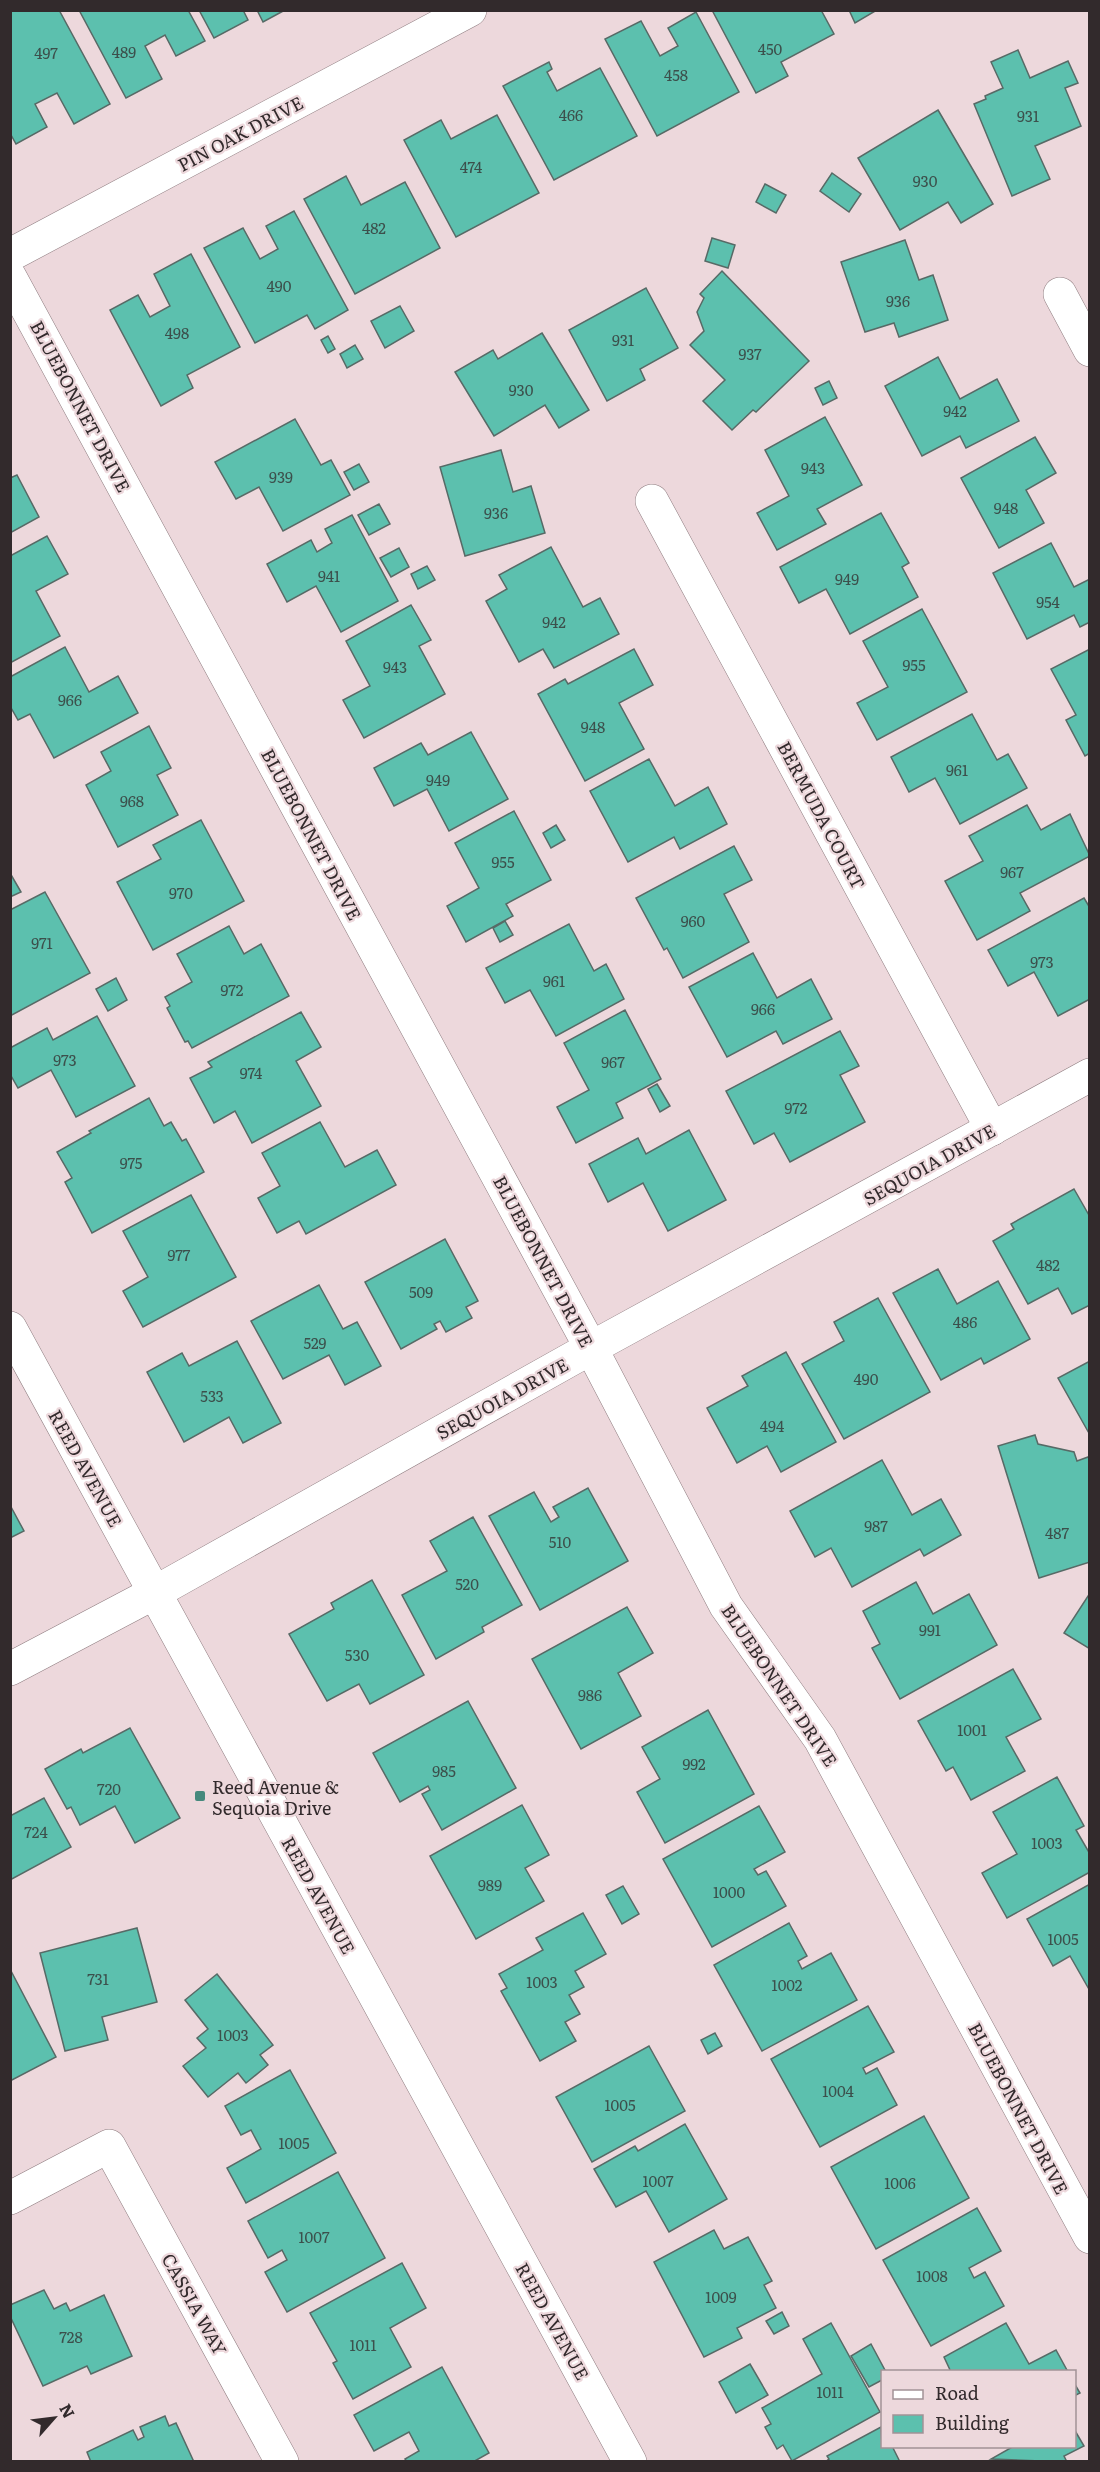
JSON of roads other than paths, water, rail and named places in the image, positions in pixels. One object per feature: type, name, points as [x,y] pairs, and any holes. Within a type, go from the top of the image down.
[{"type":"street","name":"PIN OAK DRIVE","points":[[10,255],[470,10]]},
{"type":"street","name":"BLUEBONNET DRIVE","points":[[10,277],[591,1348],[726,1606],[820,1739],[1089,2237]]},
{"type":"street","points":[[1060,294],[1089,350]]},
{"type":"street","name":"BERMUDA COURT","points":[[652,501],[992,1130]]},
{"type":"street","name":"SEQUOIA DRIVE","points":[[10,1669],[154,1593],[591,1348],[1089,1075]]},
{"type":"street","name":"REED AVENUE","points":[[10,1328],[630,2462]]},
{"type":"street","name":"CASSIA WAY","points":[[10,2198],[109,2146],[282,2462]]},
{"type":"place","name":"Reed Avenue & Sequoia Drive","points":[[200,1796]]}]
